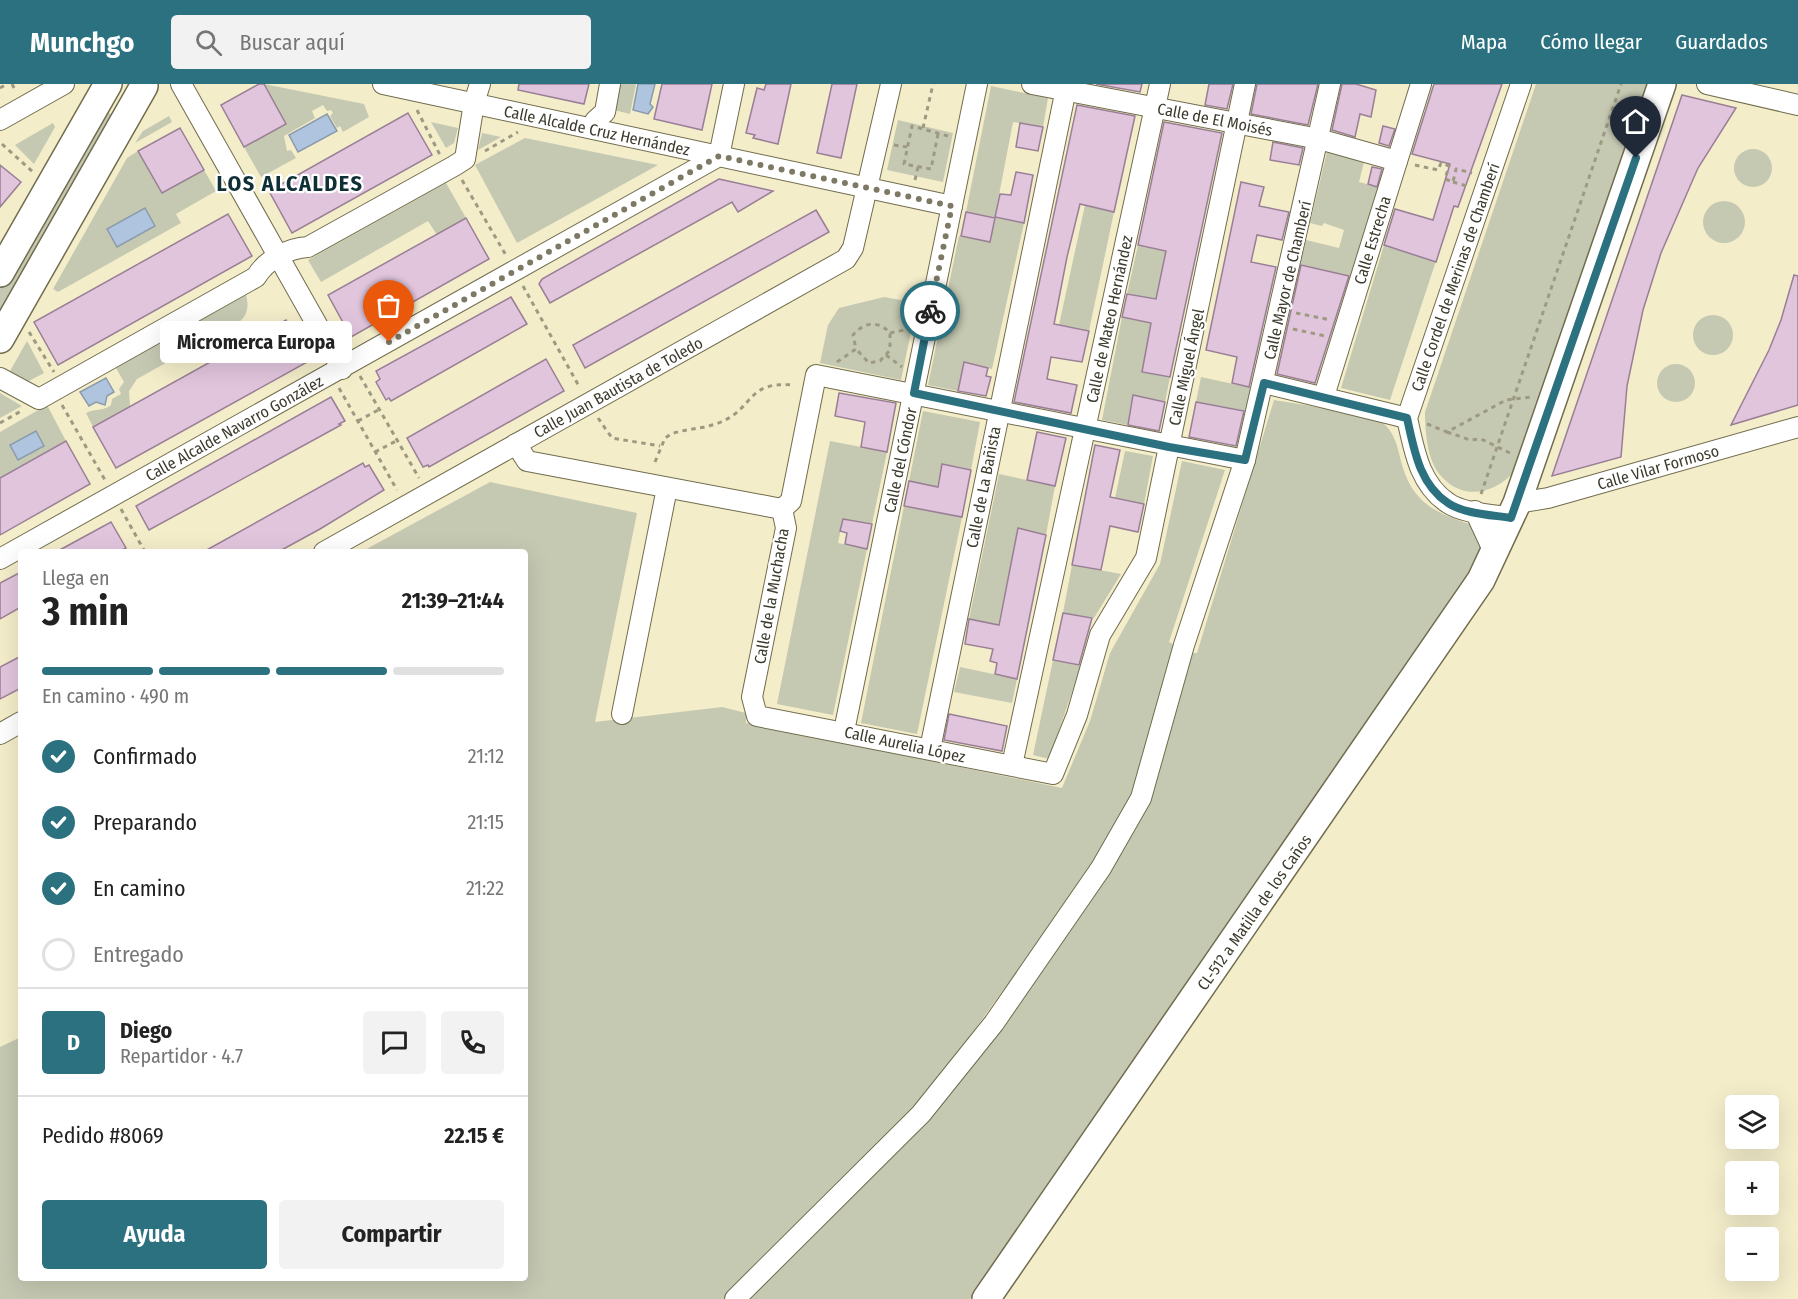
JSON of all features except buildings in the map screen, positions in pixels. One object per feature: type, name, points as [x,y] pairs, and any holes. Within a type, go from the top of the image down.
[{"type":"main road","points":[[0,273],[108,84]]},
{"type":"main road","points":[[0,339],[150,84]]},
{"type":"main road","points":[[1514,511],[1662,84]]},
{"type":"main road","name":"CL-512 a Matilla de los Caños","points":[[986,1299],[1481,580],[1514,511]]},
{"type":"street","points":[[0,120],[64,84]]},
{"type":"street","points":[[181,84],[347,377]]},
{"type":"street","name":"Calle Alcalde Cruz Hernández","points":[[383,84],[952,206]]},
{"type":"street","points":[[0,378],[39,399],[256,277],[262,266],[295,248],[308,247],[460,168],[480,84]]},
{"type":"street","points":[[594,129],[595,121],[604,112],[610,84]]},
{"type":"street","points":[[719,156],[734,84]]},
{"type":"street","name":"Calle Juan Bautista de Toledo","points":[[329,549],[846,259],[853,248],[891,84]]},
{"type":"street","name":"Calle del Cóndor","points":[[844,731],[977,84]]},
{"type":"street","name":"Calle de El Moisés","points":[[1032,84],[1066,88],[1319,139],[1402,162]]},
{"type":"street","name":"Calle de Mateo Hernández","points":[[1012,765],[1160,84]]},
{"type":"street","name":"Calle Miguel Ángel","points":[[1053,774],[1077,715],[1100,635],[1146,558],[1245,84]]},
{"type":"street","name":"Calle Mayor de Chamberí","points":[[735,1299],[921,1114],[993,1023],[1101,868],[1141,798],[1184,645],[1245,460],[1330,84]]},
{"type":"street","name":"Calle Estrecha","points":[[1324,396],[1402,162],[1420,84]]},
{"type":"street","name":"Calle Cordel de Merinas de Chamberí","points":[[1414,420],[1521,84]]},
{"type":"street","points":[[1707,84],[1798,105]]},
{"type":"street","name":"Calle de La Bañista","points":[[930,749],[1066,88]]},
{"type":"street","name":"Calle Alcalde Navarro González","points":[[19,549],[347,377],[719,156]]},
{"type":"street","points":[[825,370],[998,412],[1245,460]]},
{"type":"street","name":"Calle de la Muchacha","points":[[757,716],[752,697],[786,528],[782,509],[791,501],[825,370]]},
{"type":"street","points":[[1264,383],[1414,420],[1419,467],[1431,488],[1449,504],[1478,504],[1514,511]]},
{"type":"street","name":"Calle Vilar Formoso","points":[[1514,511],[1548,498],[1798,427]]},
{"type":"street","points":[[516,444],[527,461],[782,509]]},
{"type":"street","points":[[622,714],[667,488]]},
{"type":"street","points":[[1478,504],[1494,552]]},
{"type":"street","name":"Calle Alcalde Navarro González","points":[[0,559],[18,550]]},
{"type":"street","name":"Calle Aurelia López","points":[[757,716],[844,731],[1053,774]]},
{"type":"street","points":[[0,734],[18,724]]},
{"type":"path","points":[[0,88],[10,84],[16,92]]},
{"type":"path","points":[[923,127],[933,84]]},
{"type":"path","points":[[1478,504],[1621,84]]},
{"type":"path","points":[[417,109],[441,157],[460,168],[493,234]]},
{"type":"path","points":[[938,134],[931,169],[904,164],[912,126],[955,137]]},
{"type":"path","points":[[460,168],[520,131]]},
{"type":"path","points":[[2,144],[36,174]]},
{"type":"path","points":[[893,144],[907,147]]},
{"type":"path","points":[[1402,162],[1438,170],[1441,164],[1449,166],[1445,179],[1453,182],[1466,186],[1472,173],[1456,169],[1453,182]]},
{"type":"path","points":[[915,180],[918,166]]},
{"type":"path","points":[[527,294],[572,373]]},
{"type":"path","points":[[1303,314],[1340,322]]},
{"type":"path","points":[[872,324],[883,326],[890,333],[890,351],[880,361],[869,363],[856,349],[853,335],[859,328],[872,324]]},
{"type":"path","points":[[25,328],[32,334],[62,386]]},
{"type":"path","points":[[890,333],[914,329]]},
{"type":"path","points":[[1299,330],[1335,338]]},
{"type":"path","points":[[825,370],[856,349]]},
{"type":"path","points":[[886,355],[906,369]]},
{"type":"path","points":[[347,377],[380,409],[419,478]]},
{"type":"path","points":[[347,377],[358,421],[397,490]]},
{"type":"path","points":[[655,462],[660,446],[671,434],[724,421],[757,391],[779,384],[792,385]]},
{"type":"path","points":[[1447,432],[1514,398],[1538,397]]},
{"type":"path","points":[[0,423],[39,399]]},
{"type":"path","points":[[64,409],[92,458]]},
{"type":"path","points":[[358,421],[380,409]]},
{"type":"path","points":[[598,418],[612,438],[660,446]]},
{"type":"path","points":[[1414,420],[1470,440],[1481,439],[1515,455]]},
{"type":"path","points":[[375,452],[398,440]]},
{"type":"path","points":[[133,531],[143,549]]},
{"type":"green space","points":[[264,84],[364,104],[369,117],[343,132],[340,126],[337,128],[330,116],[333,113],[331,110],[327,111],[323,105],[312,111],[315,118],[284,136],[287,151],[291,150],[296,158],[261,177],[244,147],[286,124]]},
{"type":"green space","points":[[620,84],[636,84],[630,114],[614,110]]},
{"type":"green space","points":[[1536,84],[1648,84],[1514,472],[1506,480],[1488,490],[1468,492],[1450,484],[1436,470],[1428,446],[1425,412]]},
{"type":"green space","points":[[991,86],[1048,98],[1043,127],[1013,122],[995,216],[1024,223],[992,369],[964,362],[958,391],[928,385],[959,236],[990,242],[995,218],[966,212]]},
{"type":"green space","points":[[101,108],[119,119],[0,328],[0,286]]},
{"type":"green space","points":[[169,116],[172,122],[135,143],[143,131]]},
{"type":"green space","points":[[898,120],[953,133],[943,182],[887,170]]},
{"type":"green space","points":[[431,122],[458,128],[454,143],[446,148]]},
{"type":"green space","points":[[53,123],[55,127],[34,164],[15,145]]},
{"type":"green space","points":[[482,133],[501,137],[478,150]]},
{"type":"green space","points":[[525,138],[658,165],[517,243],[475,165]]},
{"type":"green space","points":[[1753,149],[1766,155],[1772,168],[1766,181],[1753,187],[1740,181],[1734,168],[1740,155]]},
{"type":"green space","points":[[138,151],[162,193],[204,170],[216,191],[176,214],[181,223],[58,292],[53,289],[127,158]]},
{"type":"green space","points":[[1327,152],[1364,162],[1359,182],[1382,188],[1353,277],[1300,264],[1306,240],[1339,248],[1344,230],[1324,223],[1322,226],[1310,223]]},
{"type":"green space","points":[[446,183],[466,218],[437,235],[428,221],[321,282],[308,260]]},
{"type":"green space","points":[[1724,201],[1732,202],[1739,207],[1744,214],[1744,230],[1739,237],[1732,242],[1724,243],[1716,242],[1709,237],[1704,230],[1703,222],[1704,214],[1709,207],[1716,202]]},
{"type":"green space","points":[[1085,205],[1114,212],[1089,331],[1059,325]]},
{"type":"green space","points":[[1138,245],[1166,251],[1156,299],[1127,294]]},
{"type":"green space","points":[[1384,245],[1436,261],[1390,400],[1341,388]]},
{"type":"green space","points":[[246,295],[247,310],[239,322],[137,379],[129,391],[130,406],[93,427],[86,413],[108,407],[112,399],[121,394],[119,389],[124,382],[116,368]]},
{"type":"green space","points":[[884,297],[917,303],[901,380],[820,363],[828,325],[839,308]]},
{"type":"green space","points":[[1713,315],[1727,321],[1733,335],[1727,349],[1713,355],[1699,349],[1693,335],[1699,321]]},
{"type":"green space","points":[[1122,317],[1151,323],[1142,372],[1170,377],[1165,402],[1134,396],[1128,425],[1102,420]]},
{"type":"green space","points":[[27,341],[44,373],[29,381],[10,371]]},
{"type":"green space","points":[[1676,364],[1690,369],[1695,383],[1690,397],[1676,402],[1662,397],[1657,383],[1662,369]]},
{"type":"green space","points":[[1201,377],[1252,388],[1247,412],[1196,402]]},
{"type":"green space","points":[[0,393],[22,406],[0,418]]},
{"type":"green space","points":[[1274,400],[1349,413],[1382,422],[1393,435],[1406,476],[1419,497],[1449,517],[1476,526],[1484,543],[1481,564],[970,1299],[746,1299],[838,1204],[900,1150],[960,1075],[1115,863],[1190,653],[1197,653]]},
{"type":"green space","points":[[47,405],[66,441],[0,478],[0,432]]},
{"type":"green space","points":[[923,411],[980,422],[971,470],[942,464],[937,487],[909,481]]},
{"type":"green space","points":[[830,441],[887,452],[872,524],[843,519],[838,543],[867,549],[833,715],[777,704]]},
{"type":"green space","points":[[1125,451],[1153,456],[1144,504],[1115,498]]},
{"type":"green space","points":[[1182,461],[1225,470],[1169,642],[1178,647],[1133,792],[1094,864],[929,1093],[727,1299],[0,1299],[0,1047],[18,1038],[18,1281],[528,1281],[528,549],[367,549],[490,482],[637,513],[595,722],[722,707],[746,713],[746,723],[1062,788],[1090,721],[1110,653],[1160,564]]},
{"type":"green space","points":[[999,474],[1055,486],[1046,535],[1018,529],[998,625],[969,619]]},
{"type":"green space","points":[[904,506],[962,517],[917,734],[861,723]]},
{"type":"green space","points":[[1072,565],[1121,574],[1094,618],[1063,613]]},
{"type":"green space","points":[[1053,660],[1081,666],[1049,759],[1033,755]]},
{"type":"green space","points":[[960,667],[1017,679],[1012,703],[954,692]]},
{"type":"water","points":[[638,84],[655,84],[650,104],[653,107],[648,114],[633,110]]},
{"type":"water","points":[[327,114],[337,131],[298,152],[289,135]]},
{"type":"water","points":[[145,208],[155,226],[117,247],[107,229]]},
{"type":"water","points":[[106,378],[114,392],[107,396],[105,405],[96,402],[89,406],[80,392]]},
{"type":"water","points":[[36,431],[44,446],[18,460],[10,445]]},
{"type":"way so far","points":[[389,342],[719,156],[952,206],[930,311]]},
{"type":"place","name":"Micromerca Europa","points":[[389,342]]},
{"type":"district","name":"LOS ALCALDES","points":[[290,183]]},
{"type":"route","points":[[930,311],[914,393],[1169,447],[1245,460],[1264,383],[1396,413],[1407,418],[1414,453],[1431,488],[1449,504],[1511,518],[1636,158]]}]
